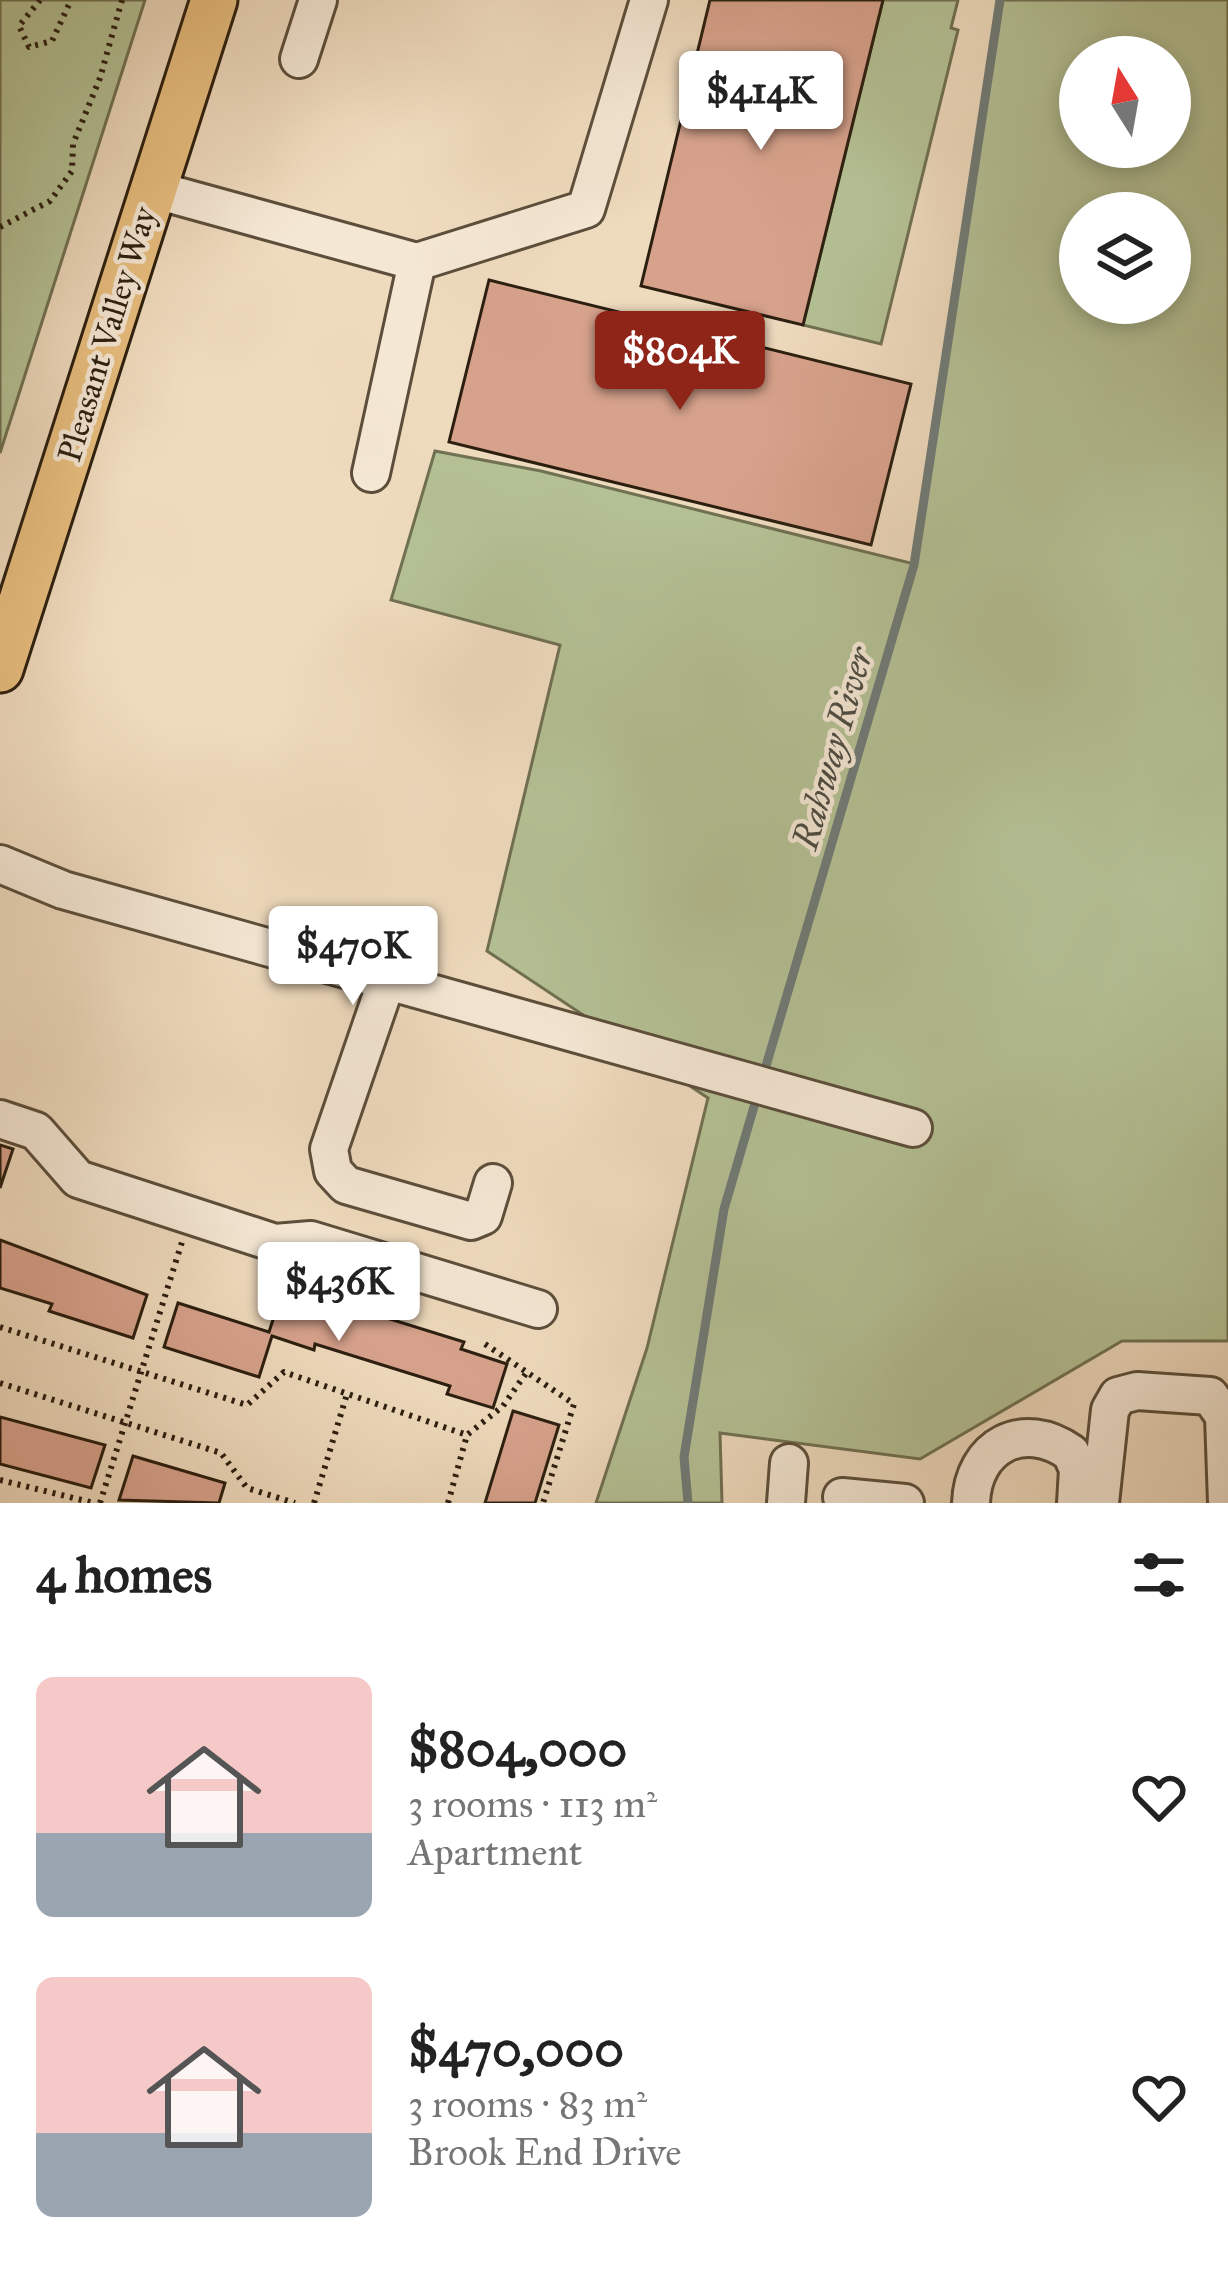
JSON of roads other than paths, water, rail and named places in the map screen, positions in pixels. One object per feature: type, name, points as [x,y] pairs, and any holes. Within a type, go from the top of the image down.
[{"type":"main road","name":"Pleasant Valley Way","points":[[0,669],[214,0]]},
{"type":"street","points":[[299,59],[318,0]]},
{"type":"street","points":[[152,189],[417,262],[586,208],[649,0]]},
{"type":"street","points":[[371,473],[417,262]]},
{"type":"street","points":[[0,864],[63,890],[913,1128]]},
{"type":"street","points":[[387,980],[329,1150],[333,1171],[346,1185],[471,1221],[483,1216],[493,1183]]},
{"type":"street","points":[[0,1120],[36,1131],[78,1179],[275,1243],[310,1240],[538,1309]]},
{"type":"street","points":[[1100,1503],[1110,1410],[1118,1396],[1137,1391],[1210,1396],[1218,1403],[1224,1416],[1227,1503]]},
{"type":"street","points":[[971,1503],[974,1469],[981,1461],[1012,1441],[1033,1438],[1071,1454],[1078,1469],[1076,1503]]},
{"type":"street","points":[[786,1503],[789,1463]]},
{"type":"street","points":[[842,1497],[905,1503]]},
{"type":"waterway","name":"Rahway River","points":[[763,1076],[914,565],[1000,0]]},
{"type":"waterway","name":"Rahway River","points":[[688,1503],[684,1457],[724,1209],[758,1093]]}]
